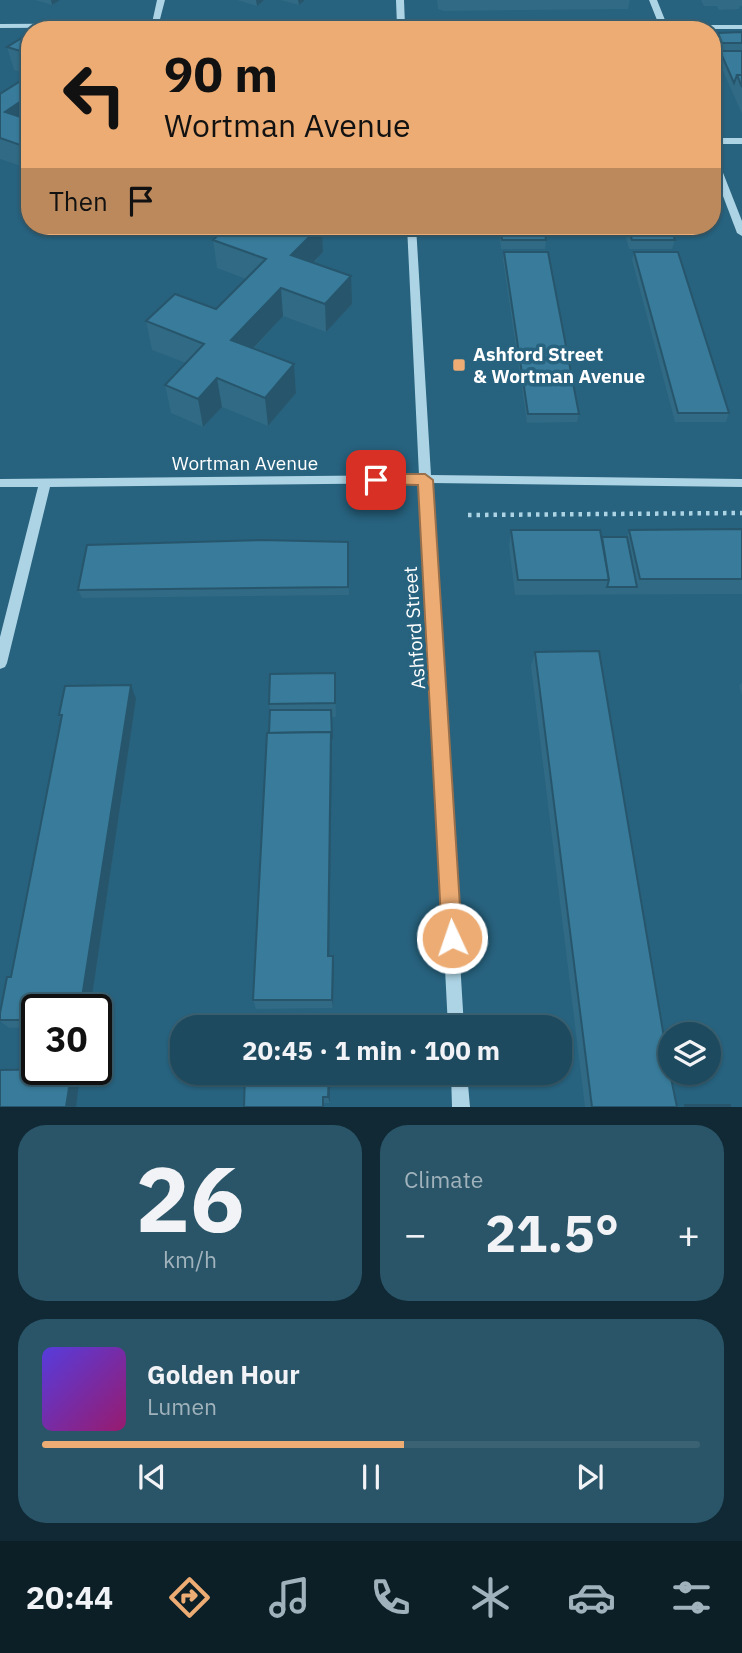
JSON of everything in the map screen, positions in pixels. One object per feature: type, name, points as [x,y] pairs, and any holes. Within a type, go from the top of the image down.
[{"type":"street","points":[[156,21],[161,0]]},
{"type":"street","points":[[400,0],[400,21]]},
{"type":"street","points":[[653,0],[661,21]]},
{"type":"street","points":[[0,26],[21,26]]},
{"type":"street","points":[[721,27],[742,27]]},
{"type":"street","points":[[721,141],[742,141]]},
{"type":"street","points":[[721,178],[742,233]]},
{"type":"street","name":"Ashford Street","points":[[411,235],[456,1015]]},
{"type":"street","name":"Wortman Avenue","points":[[0,483],[425,480],[742,483]]},
{"type":"street","points":[[0,663],[46,482]]},
{"type":"street","points":[[460,1085],[461,1107]]},
{"type":"path","points":[[468,515],[742,513]]},
{"type":"building","points":[[742,32],[742,43],[722,43],[721,33]]},
{"type":"building","points":[[21,38],[21,51],[7,47]]},
{"type":"building","points":[[721,51],[742,51],[742,75],[737,75],[734,83]]},
{"type":"building","points":[[21,81],[21,101],[5,112],[21,117],[21,145],[0,138],[0,94]]},
{"type":"building","points":[[218,235],[311,235],[291,255],[351,276],[325,304],[281,288],[231,340],[294,364],[265,398],[217,378],[198,399],[165,385],[204,344],[146,321],[175,294],[216,309],[266,259],[213,240]]},
{"type":"building","points":[[501,235],[545,235],[546,240],[502,240]]},
{"type":"building","points":[[631,235],[673,235],[675,240],[632,240]]},
{"type":"building","points":[[504,252],[548,252],[579,414],[528,414]]},
{"type":"building","points":[[634,252],[678,252],[729,413],[678,413]]},
{"type":"building","points":[[742,529],[742,579],[640,579],[629,530]]},
{"type":"building","points":[[511,530],[600,530],[609,580],[518,580]]},
{"type":"building","points":[[602,537],[627,537],[637,587],[607,587],[609,580]]},
{"type":"building","points":[[261,540],[348,542],[348,587],[78,590],[87,545]]},
{"type":"building","points":[[599,651],[661,1022],[658,1022],[658,1085],[672,1085],[677,1107],[592,1107],[535,652]]},
{"type":"building","points":[[335,673],[335,703],[269,704],[270,674]]},
{"type":"building","points":[[131,685],[83,994],[21,994],[21,1020],[0,1020],[7,977],[11,977],[62,715],[59,715],[65,686]]},
{"type":"building","points":[[270,710],[331,710],[332,739],[331,732],[269,733]]},
{"type":"building","points":[[331,732],[328,956],[333,956],[332,1000],[253,1000],[267,733]]},
{"type":"building","points":[[0,1070],[21,1070],[21,1085],[69,1085],[66,1107],[0,1107]]},
{"type":"building","points":[[245,1085],[328,1085],[328,1097],[323,1097],[323,1107],[244,1107]]},
{"type":"building","points":[[730,1105],[730,1107],[685,1107]]},
{"type":"place","name":"Ashford Street & Wortman Avenue","points":[[459,365]]},
{"type":"route","points":[[376,480],[425,480],[452,938]]}]
